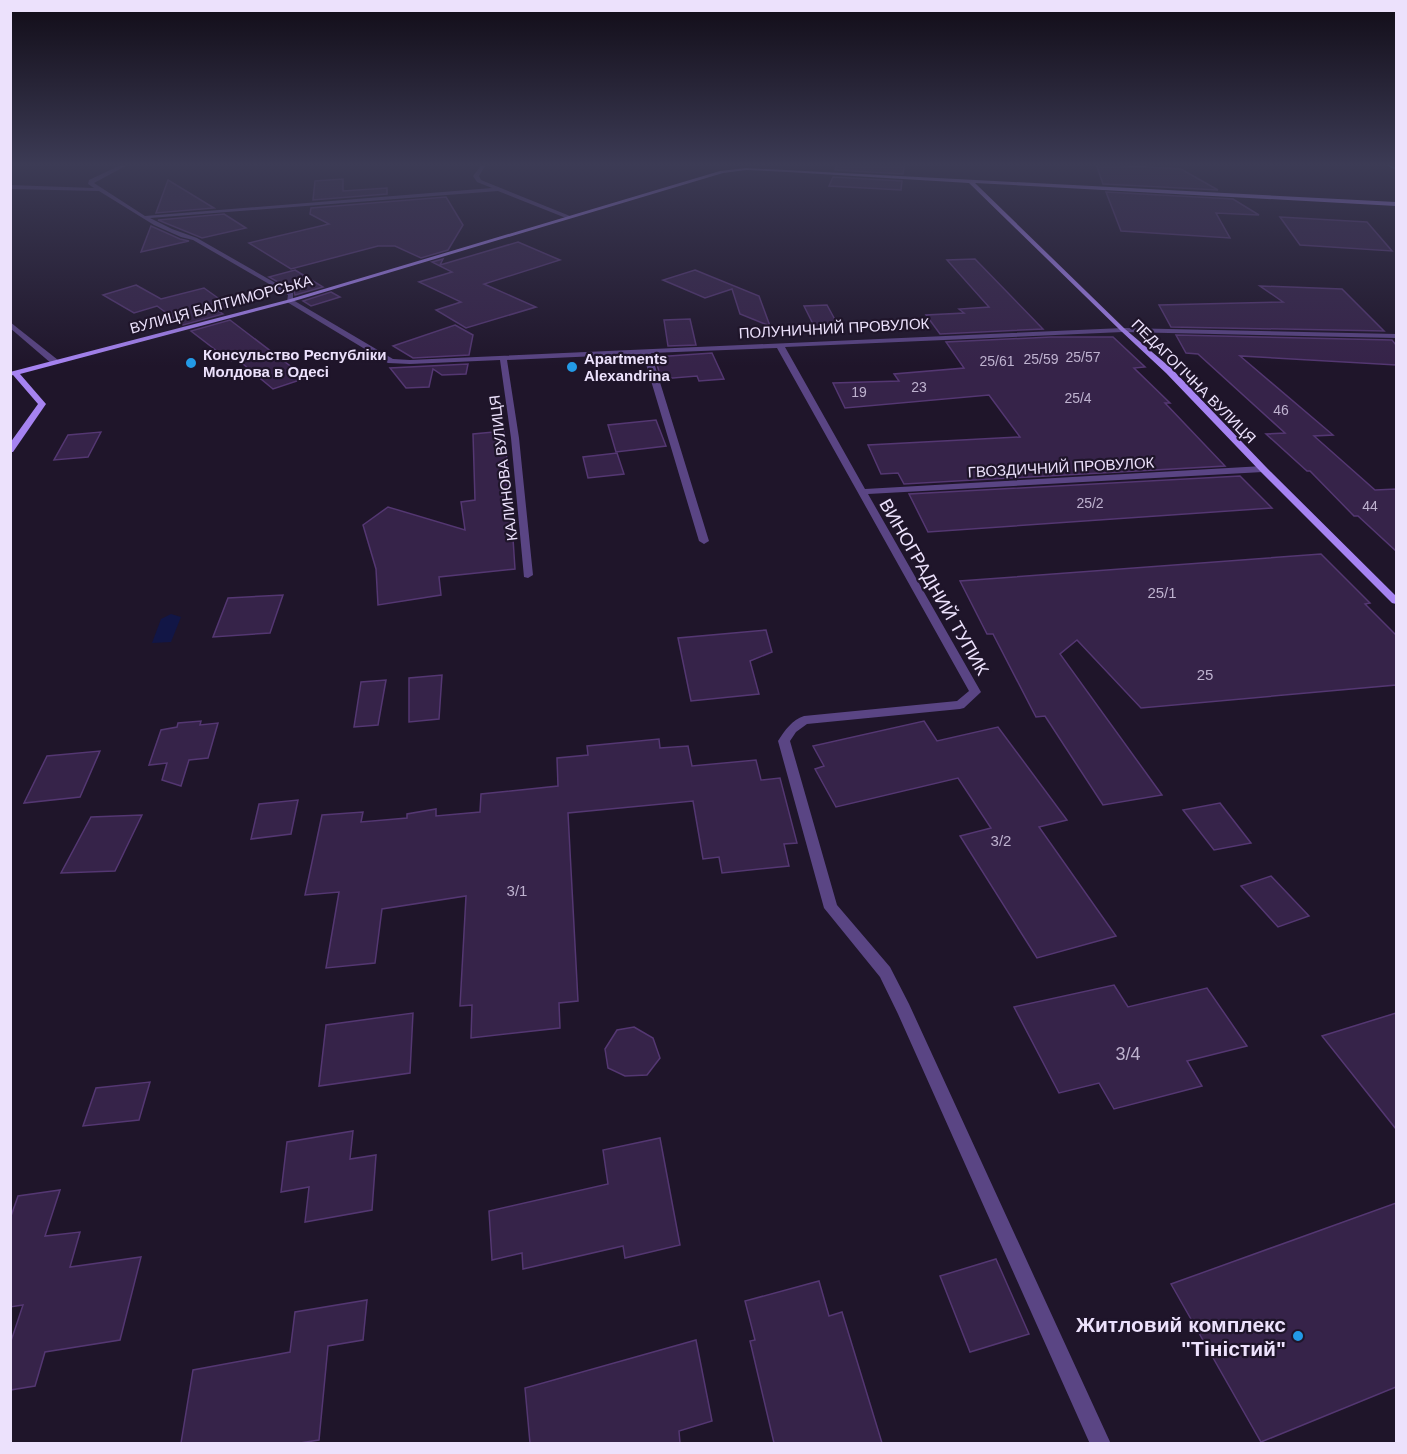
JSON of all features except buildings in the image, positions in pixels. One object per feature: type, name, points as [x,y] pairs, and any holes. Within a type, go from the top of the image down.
[{"type":"main road","name":"ВУЛИЦЯ БАЛТИМОРСЬКА","points":[[13,374],[289,301],[525,231]]},
{"type":"main road","name":"ПЕДАГОГІЧНА ВУЛИЦЯ","points":[[1021,231],[1123,330],[1169,370],[1263,469],[1396,601]]},
{"type":"main road","points":[[10,450],[42,404],[13,374]]},
{"type":"street","name":"ПОЛУНИЧНИЙ ПРОВУЛОК","points":[[172,231],[195,240],[291,294],[289,301],[391,361],[410,362],[1123,330],[1396,336]]},
{"type":"street","points":[[10,324],[55,362]]},
{"type":"street","name":"ВИНОГРАДНИЙ ТУПИК","points":[[779,344],[975,692],[960,705],[804,720],[792,729],[784,741],[831,908],[885,972],[904,1009],[1101,1443]]},
{"type":"street","points":[[646,350],[704,541]]},
{"type":"street","name":"КАЛИНОВА ВУЛИЦЯ","points":[[503,358],[515,438],[528,575]]},
{"type":"street","name":"ГВОЗДИЧНИЙ ПРОВУЛОК","points":[[861,492],[1263,469]]},
{"type":"shaded area","points":[[171,614],[181,617],[171,642],[152,643],[161,619]]},
{"type":"place","name":"Консульство Республіки Молдова в Одесі","points":[[191,363]]},
{"type":"place","name":"Apartments Alexandrina","points":[[572,367]]},
{"type":"place","name":"Житловий комплекс \"Тіністий\"","points":[[1298,1336]]}]
